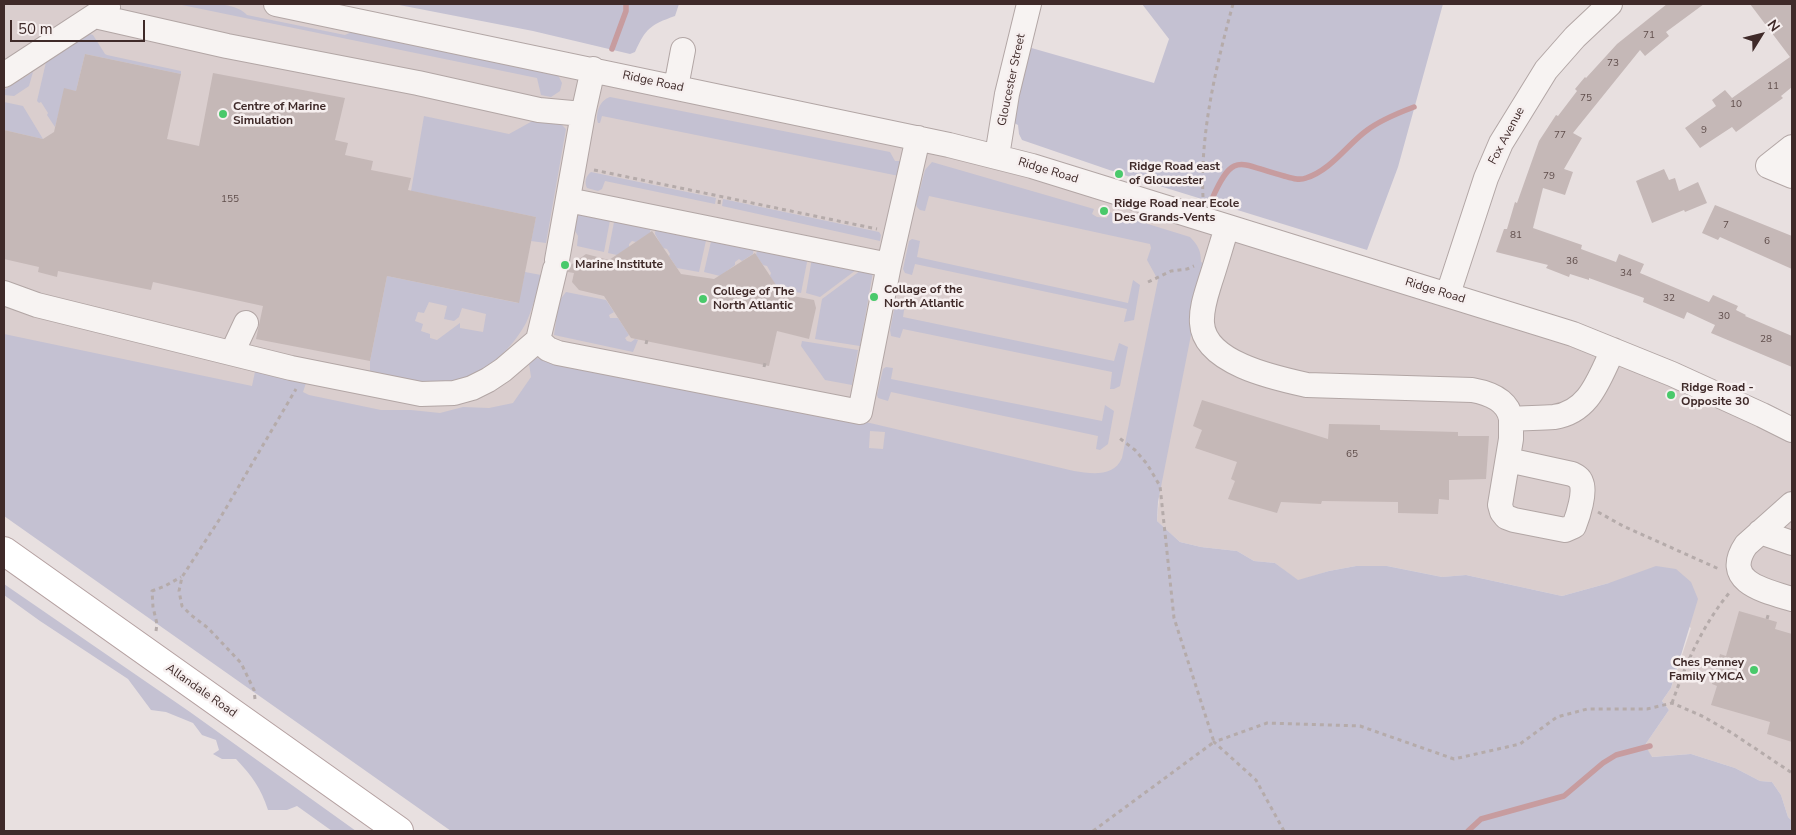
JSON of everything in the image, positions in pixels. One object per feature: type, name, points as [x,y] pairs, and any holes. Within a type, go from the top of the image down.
[{"type":"main road","name":"Allandale Road","points":[[4,552],[399,831]]},
{"type":"street","name":"Ridge Road","points":[[276,4],[593,69],[997,156],[1573,334],[1672,374],[1792,430]]},
{"type":"street","name":"Gloucester Street","points":[[997,156],[1007,94],[1029,4]]},
{"type":"street","name":"Fox Avenue","points":[[1448,294],[1486,178],[1502,143],[1546,70],[1575,37],[1610,4]]},
{"type":"street","points":[[4,75],[103,10],[237,48],[418,83],[539,110],[584,114]]},
{"type":"street","points":[[676,87],[683,50]]},
{"type":"street","points":[[4,293],[37,305],[307,371],[421,394],[454,392],[472,388],[503,370],[538,340],[556,265],[593,69]]},
{"type":"street","points":[[538,340],[548,349],[558,352],[860,412],[889,264],[918,138]]},
{"type":"street","points":[[1792,148],[1768,166],[1792,176]]},
{"type":"street","points":[[568,200],[889,264]]},
{"type":"street","points":[[1227,227],[1202,309],[1202,324],[1205,335],[1214,349],[1227,359],[1251,369],[1286,381],[1307,385],[1472,390],[1487,393],[1499,400],[1510,410],[1508,460],[1500,505],[1502,512],[1506,517],[1565,530],[1574,526],[1584,488],[1580,479],[1572,474],[1508,460]]},
{"type":"street","points":[[232,353],[246,323]]},
{"type":"street","points":[[1511,419],[1556,417],[1575,410],[1591,394],[1613,350]]},
{"type":"street","points":[[1792,504],[1746,545],[1742,550],[1738,565],[1740,572],[1749,584],[1792,599]]},
{"type":"street","points":[[1760,532],[1792,543]]},
{"type":"path","points":[[1204,220],[1205,136],[1224,35],[1233,4]]},
{"type":"path","points":[[586,168],[879,230]]},
{"type":"path","points":[[719,204],[720,196]]},
{"type":"path","points":[[1148,282],[1171,271],[1187,269],[1196,265]]},
{"type":"path","points":[[255,699],[254,690],[241,663],[208,628],[182,606],[179,591],[182,577],[219,520],[307,371]]},
{"type":"path","points":[[1118,437],[1128,443],[1141,457],[1160,486],[1174,618],[1214,742],[1256,780],[1284,831]]},
{"type":"path","points":[[1581,502],[1623,526],[1720,570],[1727,569]]},
{"type":"path","points":[[156,631],[157,624],[152,591],[182,577]]},
{"type":"path","points":[[1672,703],[1694,647],[1714,611],[1731,591]]},
{"type":"path","points":[[1094,831],[1214,742],[1267,723],[1360,726],[1454,759],[1520,744],[1557,717],[1586,709],[1647,709],[1672,703],[1702,716],[1732,733],[1792,773]]},
{"type":"shaded area","points":[[4,4],[276,4],[949,145],[1448,294],[1792,430],[1792,821],[1788,817],[1781,795],[1772,782],[1760,781],[1735,768],[1691,754],[1651,757],[1645,745],[1669,710],[1662,701],[1671,688],[1691,628],[1609,583],[1562,596],[1466,575],[1442,577],[1387,566],[1356,566],[1329,571],[1298,581],[1275,563],[1254,561],[1237,551],[1201,547],[1180,542],[1157,521],[1160,486],[507,474],[4,395]]},
{"type":"shaded area","points":[[177,4],[224,5],[241,10],[247,15],[345,35],[354,31],[558,75],[562,83],[560,91],[551,97],[541,95],[537,78]]},
{"type":"shaded area","points":[[394,4],[679,4],[675,16],[650,28],[635,52],[630,54],[533,31]]},
{"type":"shaded area","points":[[1142,4],[1443,4],[1398,167],[1367,250],[1124,175],[1022,140],[1018,125],[1014,123],[1028,47],[1154,83],[1169,39]]},
{"type":"shaded area","points":[[90,34],[93,35],[107,55],[181,71],[181,74],[85,54],[76,91],[65,89],[55,127],[41,102],[37,101],[46,62]]},
{"type":"shaded area","points":[[33,72],[29,86],[14,96],[4,95],[4,90]]},
{"type":"shaded area","points":[[610,97],[890,152],[895,161],[900,161],[899,176],[602,116],[600,123],[598,123],[599,107],[603,101]]},
{"type":"shaded area","points":[[4,102],[23,106],[43,139],[4,130]]},
{"type":"shaded area","points":[[424,116],[509,134],[538,118],[561,124],[566,129],[546,243],[531,241],[536,217],[411,191]]},
{"type":"shaded area","points":[[932,162],[1094,209],[1092,214],[1097,217],[1107,218],[1109,212],[1190,237],[1195,243],[1200,251],[1201,262],[1205,264],[1158,502],[1157,521],[1180,542],[1201,547],[1237,551],[1254,561],[1275,563],[1298,580],[1356,566],[1387,566],[1442,577],[1466,575],[1562,596],[1609,583],[1656,566],[1676,569],[1691,582],[1698,599],[1671,688],[1662,701],[1669,710],[1645,745],[1652,757],[1691,754],[1735,768],[1760,781],[1772,782],[1781,795],[1788,817],[1792,821],[1792,831],[451,831],[4,516],[4,334],[252,386],[256,367],[308,377],[303,392],[309,395],[381,410],[411,410],[440,413],[463,407],[489,408],[513,403],[531,377],[528,357],[531,357],[870,423],[1074,471],[1102,473],[1114,468],[1122,458],[1158,280],[1147,260],[1151,248],[1150,244],[929,196],[925,211],[920,210],[916,204],[925,170]],"holes":[[[870,431],[885,432],[883,449],[869,448]]]},
{"type":"shaded area","points":[[591,172],[716,198],[715,204],[605,181],[602,189],[598,191],[586,186],[586,179]]},
{"type":"shaded area","points":[[723,199],[879,232],[881,235],[880,241],[722,206]]},
{"type":"shaded area","points":[[578,212],[611,215],[604,252],[577,246],[578,236],[574,229]]},
{"type":"shaded area","points":[[615,217],[651,224],[650,233],[636,242],[632,241],[629,247],[617,255],[608,253]]},
{"type":"shaded area","points":[[656,226],[707,236],[699,272],[677,268],[667,249],[663,248],[655,234]]},
{"type":"shaded area","points":[[712,237],[754,245],[753,254],[742,261],[739,259],[735,262],[735,265],[720,276],[704,272]]},
{"type":"shaded area","points":[[912,239],[920,241],[917,257],[1128,303],[1133,280],[1140,285],[1134,320],[1124,322],[1127,309],[915,264],[912,275],[905,273],[903,269],[909,241]]},
{"type":"shaded area","points":[[758,246],[808,257],[801,293],[778,289],[770,276],[771,273],[767,266],[763,265],[756,255]]},
{"type":"shaded area","points":[[812,258],[856,270],[820,297],[806,293]]},
{"type":"shaded area","points":[[864,268],[873,272],[860,346],[815,339],[822,299]]},
{"type":"shaded area","points":[[525,272],[541,275],[531,311],[518,335],[498,358],[473,375],[445,384],[430,384],[370,372],[370,361],[387,276],[518,303]],"holes":[[[429,302],[447,306],[444,319],[454,321],[459,317],[462,308],[486,314],[483,332],[460,328],[460,323],[437,340],[430,338],[430,334],[421,331],[423,324],[415,321],[418,312],[424,313]]]},
{"type":"shaded area","points":[[566,292],[606,300],[614,312],[609,315],[610,318],[618,318],[629,335],[625,338],[627,341],[638,340],[633,352],[554,335],[559,301]]},
{"type":"shaded area","points":[[897,303],[905,304],[903,317],[1114,361],[1119,343],[1128,347],[1120,386],[1110,389],[1112,372],[903,329],[900,338],[891,336],[890,330]]},
{"type":"shaded area","points":[[802,341],[858,350],[852,385],[825,380],[801,346]]},
{"type":"shaded area","points":[[886,367],[893,368],[891,379],[1102,421],[1105,405],[1114,411],[1108,444],[1100,450],[1096,449],[1098,436],[891,392],[888,401],[878,398],[883,369]]},
{"type":"shaded area","points":[[4,584],[190,712],[356,831],[332,831],[297,806],[287,810],[268,810],[255,783],[236,759],[222,759],[213,754],[219,750],[216,740],[202,735],[193,723],[166,712],[151,710],[128,679],[4,595]]},
{"type":"building","points":[[1667,4],[1704,4],[1666,32],[1669,36],[1645,56],[1640,50],[1573,133],[1582,138],[1564,169],[1573,172],[1565,195],[1543,188],[1533,228],[1582,245],[1581,249],[1616,262],[1619,254],[1644,264],[1640,273],[1709,302],[1713,295],[1738,306],[1736,310],[1745,316],[1792,336],[1792,367],[1711,333],[1715,325],[1687,312],[1684,319],[1643,302],[1644,298],[1589,278],[1589,280],[1570,274],[1569,277],[1546,268],[1548,265],[1496,252],[1504,229],[1507,229],[1515,202],[1517,203],[1539,141],[1556,115],[1558,116],[1585,77],[1617,44]]},
{"type":"building","points":[[1750,4],[1792,4],[1792,87],[1781,96],[1783,98],[1736,132],[1732,127],[1700,148],[1685,128],[1716,106],[1712,100],[1725,90],[1732,98],[1790,57]]},
{"type":"building","points":[[85,54],[181,74],[167,139],[199,146],[213,73],[345,98],[335,140],[348,143],[345,155],[373,161],[371,170],[411,178],[408,190],[536,217],[519,303],[387,276],[370,361],[256,339],[263,306],[153,282],[151,290],[58,271],[57,277],[38,272],[39,267],[4,259],[4,130],[43,139],[54,132],[64,88],[76,91]]},
{"type":"building","points":[[1664,169],[1669,180],[1675,178],[1679,191],[1698,182],[1707,203],[1652,223],[1636,181]]},
{"type":"building","points":[[1715,205],[1792,236],[1792,269],[1720,237],[1718,240],[1702,233]]},
{"type":"building","name":"College of The North Atlantic","points":[[652,231],[681,274],[714,279],[755,253],[782,294],[814,300],[816,308],[809,339],[777,331],[769,366],[631,338],[604,296],[579,290],[572,282],[574,273],[568,272],[568,267],[586,254],[609,260]]},
{"type":"building","points":[[1202,400],[1328,439],[1329,424],[1380,425],[1380,430],[1458,432],[1458,436],[1489,436],[1486,479],[1449,480],[1449,500],[1439,499],[1438,514],[1398,513],[1398,502],[1322,501],[1321,504],[1281,502],[1277,513],[1228,499],[1235,481],[1231,479],[1237,462],[1195,448],[1202,430],[1193,426]]},
{"type":"building","name":"Ches Penney Family YMCA","points":[[1739,611],[1777,622],[1775,629],[1792,634],[1792,742],[1767,734],[1770,722],[1711,705],[1717,686],[1712,684],[1720,654],[1726,656]]},
{"type":"waterway","points":[[612,49],[626,11],[626,4]]},
{"type":"waterway","points":[[1212,199],[1226,173],[1233,167],[1248,165],[1292,178],[1306,178],[1331,164],[1371,127],[1414,107]]},
{"type":"waterway","points":[[1468,831],[1481,819],[1564,796],[1603,763],[1616,755],[1650,746]]},
{"type":"place","name":"Centre of Marine Simulation","points":[[223,114]]},
{"type":"place","name":"Ridge Road east of Gloucester","points":[[1119,174]]},
{"type":"place","name":"Ridge Road near Ecole Des Grands-Vents","points":[[1104,211]]},
{"type":"place","name":"Marine Institute","points":[[565,265]]},
{"type":"place","name":"Collage of the North Atlantic","points":[[874,297]]},
{"type":"place","name":"College of The North Atlantic","points":[[703,299]]},
{"type":"place","name":"Ridge Road - Opposite 30","points":[[1671,395]]},
{"type":"place","name":"Ches Penney Family YMCA","points":[[1754,670]]}]
